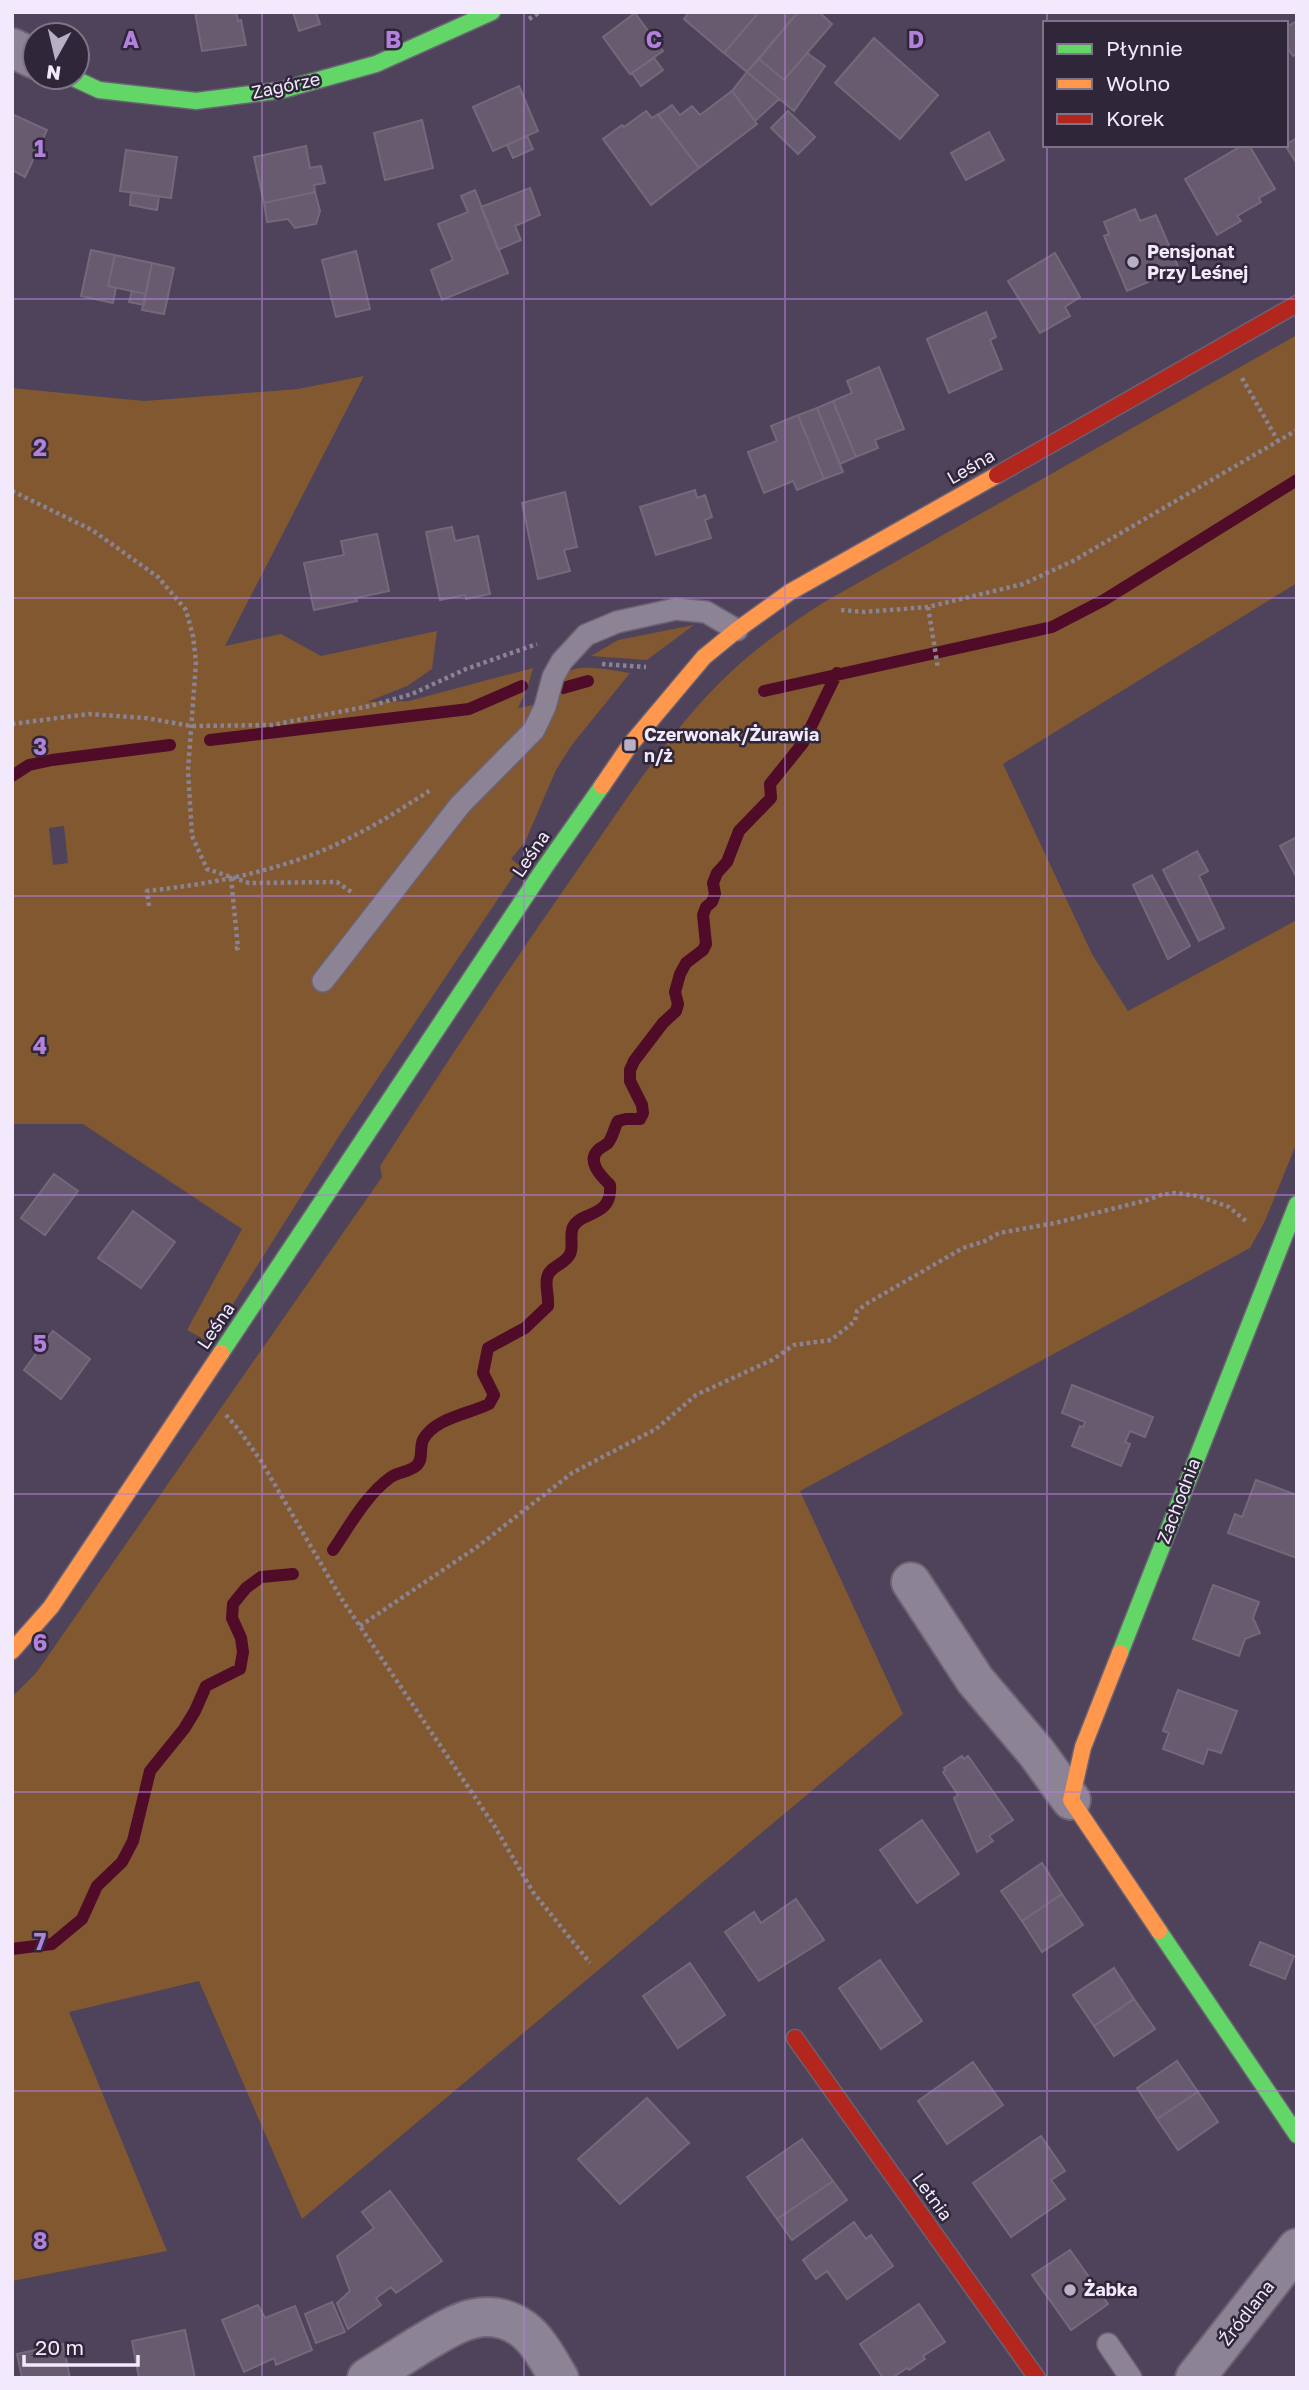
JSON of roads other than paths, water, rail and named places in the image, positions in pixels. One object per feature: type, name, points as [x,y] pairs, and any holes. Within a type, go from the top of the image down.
[{"type":"street","name":"Zagórze","points":[[91,86],[99,90],[196,102],[282,90],[376,64],[492,12]]},
{"type":"street","name":"Leśna","points":[[12,1651],[51,1607],[545,867],[630,745],[705,657],[790,592],[1297,304]]},
{"type":"street","name":"Zachodnia","points":[[1071,1800],[1083,1747],[1297,1204]]},
{"type":"street","points":[[911,1582],[975,1680],[1036,1752],[1071,1800],[1297,2136]]},
{"type":"street","name":"Letnia","points":[[794,2038],[1037,2378]]},
{"type":"street","name":"Źródlana","points":[[1195,2378],[1282,2295],[1297,2248]]},
{"type":"street","points":[[367,2378],[457,2322],[478,2317],[502,2319],[523,2329],[536,2342],[559,2378]]},
{"type":"lane","points":[[323,981],[460,805],[534,730],[545,707],[553,677],[562,661],[586,635],[617,622],[676,609],[706,612],[737,631]]},
{"type":"lane","points":[[1108,2344],[1131,2378]]},
{"type":"waterway","points":[[764,691],[1052,627],[1104,600],[1297,480]]},
{"type":"waterway","points":[[333,1550],[374,1492],[391,1477],[416,1466],[421,1457],[423,1440],[428,1433],[443,1422],[489,1404],[494,1395],[483,1373],[488,1348],[525,1328],[548,1306],[548,1274],[570,1254],[573,1227],[582,1218],[601,1209],[610,1196],[610,1185],[594,1164],[595,1155],[610,1141],[618,1121],[640,1119],[643,1113],[630,1081],[630,1070],[663,1023],[676,1011],[678,1004],[675,992],[680,974],[686,963],[703,950],[706,944],[703,915],[715,894],[713,883],[717,873],[727,862],[739,831],[771,798],[770,784],[803,743],[837,673]]},
{"type":"waterway","points":[[563,688],[588,681]]},
{"type":"waterway","points":[[210,740],[469,709],[522,686]]},
{"type":"waterway","points":[[12,776],[29,765],[52,760],[170,745]]},
{"type":"waterway","points":[[12,1949],[52,1944],[82,1919],[97,1886],[122,1862],[133,1841],[150,1771],[184,1729],[206,1686],[240,1669],[243,1652],[241,1638],[232,1618],[233,1604],[246,1588],[261,1577],[293,1574]]},
{"type":"place","name":"Pensjonat Przy Leśnej","points":[[1133,262]]},
{"type":"place","name":"Czerwonak/Żurawia n/ż","points":[[630,745]]},
{"type":"place","name":"Żabka","points":[[1070,2290]]}]
